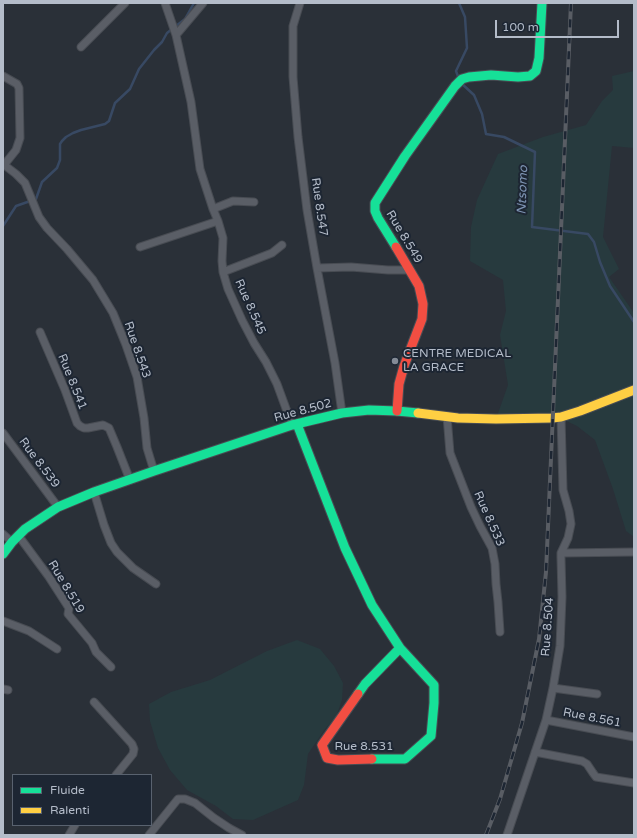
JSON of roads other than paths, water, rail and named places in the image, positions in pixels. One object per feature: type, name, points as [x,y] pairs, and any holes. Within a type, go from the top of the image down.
[{"type":"street","points":[[81,47],[125,3]]},
{"type":"street","name":"Rue 8.545","points":[[165,3],[176,35],[191,102],[200,169],[223,238],[223,272],[228,289],[242,320],[277,384],[294,425]]},
{"type":"street","points":[[176,35],[203,3]]},
{"type":"street","name":"Rue 8.547","points":[[300,3],[293,26],[293,77],[298,137],[307,210],[335,363],[342,413]]},
{"type":"street","name":"Rue 8.549","points":[[397,411],[399,384],[404,366],[422,319],[423,304],[419,286],[378,218],[375,211],[376,203],[405,156],[455,86],[462,79],[491,75],[518,77],[530,76],[536,71],[539,58],[542,3]]},
{"type":"street","points":[[3,76],[17,84],[19,88],[20,138],[16,150],[4,164]]},
{"type":"street","name":"Rue 8.543","points":[[4,164],[25,184],[39,216],[47,228],[93,280],[113,313],[137,377],[144,418],[147,448],[154,471]]},
{"type":"street","points":[[213,209],[233,201],[254,202]]},
{"type":"street","points":[[140,247],[218,221]]},
{"type":"street","points":[[223,272],[272,253],[282,245]]},
{"type":"street","points":[[317,268],[351,267],[410,270]]},
{"type":"street","name":"Rue 8.541","points":[[40,332],[65,390],[77,423],[84,428],[103,425],[109,428],[118,447],[130,480]]},
{"type":"street","name":"Rue 8.502","points":[[3,554],[15,539],[34,522],[58,507],[94,492],[154,471],[294,425],[342,413],[369,410],[496,419],[552,418],[580,412],[634,390]]},
{"type":"street","name":"Rue 8.533","points":[[447,416],[450,453],[471,507],[492,548],[495,564],[500,632]]},
{"type":"street","name":"Rue 8.504","points":[[507,835],[546,720],[560,646],[562,597],[560,558],[568,538],[571,524],[563,490],[561,417]]},
{"type":"street","name":"Rue 8.531","points":[[294,425],[345,548],[372,605],[400,648],[434,685],[431,736],[405,759],[338,760],[326,758],[322,745],[365,684],[400,648]]},
{"type":"street","name":"Rue 8.539","points":[[3,433],[58,507]]},
{"type":"street","points":[[94,492],[104,525],[111,543],[117,552],[133,568],[156,584]]},
{"type":"street","name":"Rue 8.519","points":[[3,534],[15,539],[49,577],[69,608],[68,614],[92,643],[96,652],[111,667]]},
{"type":"street","points":[[561,553],[634,552]]},
{"type":"street","points":[[3,621],[29,631],[57,648]]},
{"type":"street","points":[[553,688],[597,694]]},
{"type":"street","points":[[94,702],[132,744],[134,749],[133,754],[117,774]]},
{"type":"street","name":"Rue 8.561","points":[[546,720],[634,737]]},
{"type":"street","points":[[536,752],[582,761],[587,764],[596,776],[634,783]]},
{"type":"street","points":[[149,835],[178,799],[185,799],[195,803],[214,818],[242,835]]},
{"type":"street","points":[[69,835],[74,826]]},
{"type":"waterway","points":[[3,226],[16,206],[36,199],[42,182],[57,168],[60,160],[60,144],[66,137],[81,130],[105,124],[109,121],[115,103],[130,89],[139,69],[162,42],[167,33],[185,19],[194,3]]},
{"type":"waterway","points":[[459,3],[465,17],[467,48],[456,71],[459,79]]},
{"type":"waterway","name":"Ntsomo","points":[[461,83],[474,95],[482,114],[486,134],[504,137],[535,152],[532,227],[588,234],[594,242],[610,286],[634,322]]},
{"type":"railway","points":[[486,835],[500,799],[522,723],[539,639],[546,572],[571,3]]},
{"type":"place","name":"CENTRE MEDICAL LA GRACE","points":[[395,361]]}]
